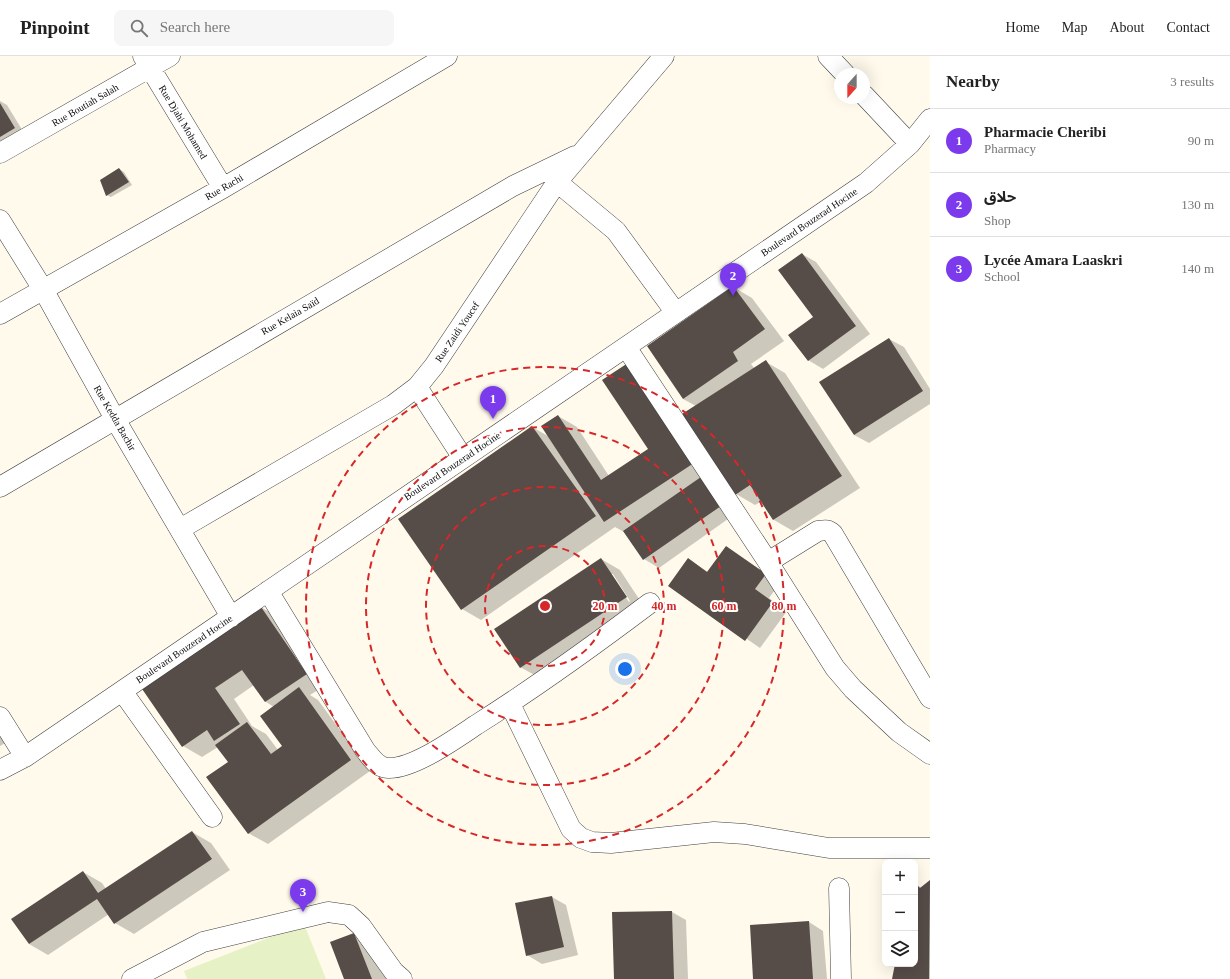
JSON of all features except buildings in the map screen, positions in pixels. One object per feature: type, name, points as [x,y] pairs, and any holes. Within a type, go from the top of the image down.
[{"type":"street","name":"Rue Boutiah Salah","points":[[0,153],[147,62],[170,56]]},
{"type":"street","name":"Rue Rachi","points":[[0,314],[44,291],[223,188],[447,56]]},
{"type":"street","name":"Rue Zaidi Youcef","points":[[180,529],[393,405],[418,387],[434,366],[557,182],[664,56]]},
{"type":"street","points":[[828,56],[839,68]]},
{"type":"street","name":"Rue Djahi Mohamed","points":[[147,62],[223,188]]},
{"type":"street","points":[[870,101],[910,144]]},
{"type":"street","name":"Boulevard Bouzerad Hocine","points":[[0,770],[25,757],[866,183],[910,144],[930,119]]},
{"type":"street","name":"Rue Kelaia Saïd","points":[[0,487],[513,186],[583,152]]},
{"type":"street","points":[[557,182],[616,231],[676,313]]},
{"type":"street","name":"Rue Kedda Bachir","points":[[0,220],[44,291],[115,419],[231,616]]},
{"type":"street","points":[[626,347],[768,562],[835,668],[853,689],[899,732],[930,754]]},
{"type":"street","points":[[418,387],[463,458]]},
{"type":"street","points":[[768,562],[818,531],[825,530],[833,534],[930,698]]},
{"type":"street","points":[[268,591],[365,750],[375,763],[386,768],[403,767],[446,744],[510,704],[565,666],[650,603]]},
{"type":"street","points":[[122,691],[212,817]]},
{"type":"street","points":[[510,704],[571,829],[581,838],[592,842],[611,843],[714,832],[745,834],[829,848],[930,848]]},
{"type":"street","points":[[0,717],[25,757]]},
{"type":"street","points":[[839,888],[841,979]]},
{"type":"street","points":[[145,976],[203,942],[328,912],[350,915],[361,926],[394,972],[402,979]]},
{"type":"green space","points":[[304,924],[326,979],[187,979],[184,971]]},
{"type":"place","name":"حلاق","points":[[733,296]]},
{"type":"place","name":"Pharmacie Cheribi","points":[[493,419]]},
{"type":"place","name":"Lycée Amara Laaskri","points":[[303,912]]}]
